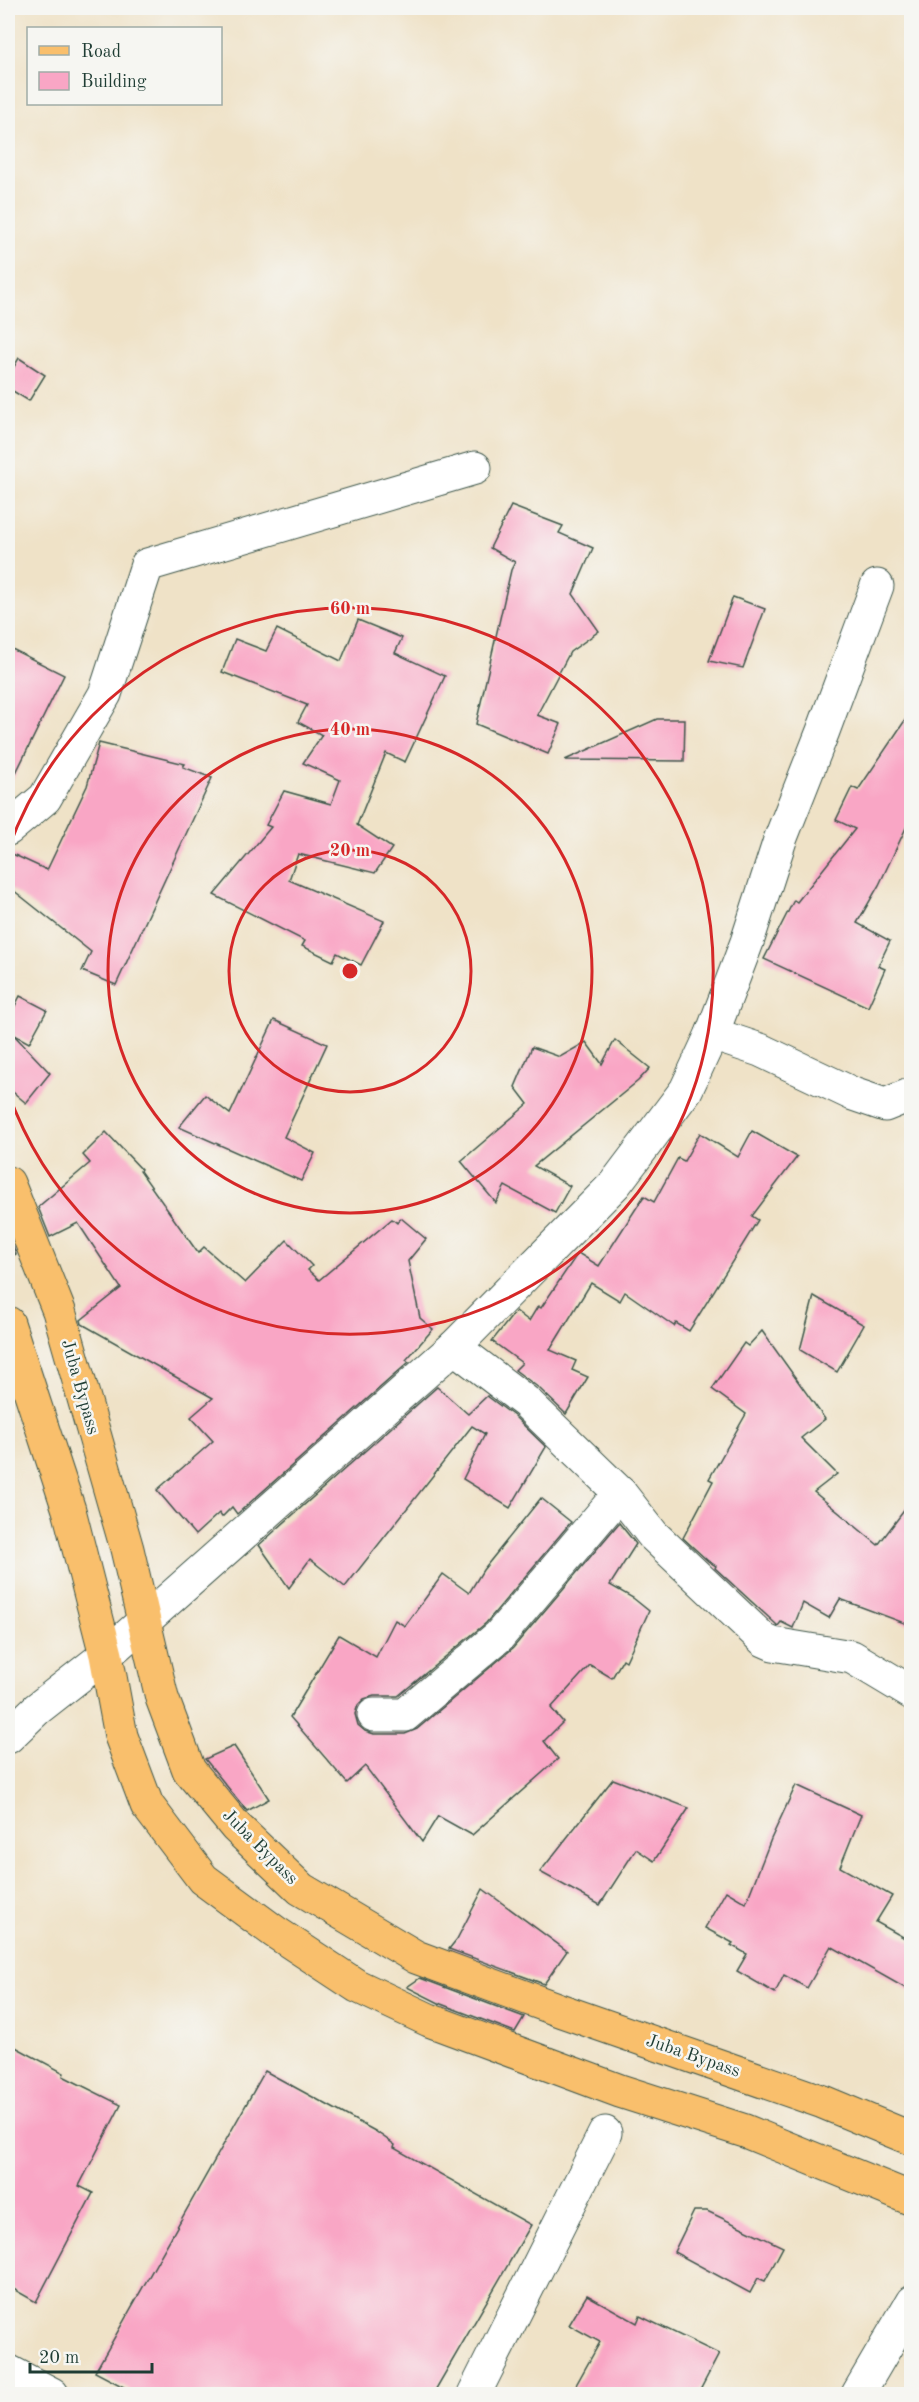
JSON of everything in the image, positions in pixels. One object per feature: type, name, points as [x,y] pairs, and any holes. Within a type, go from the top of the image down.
[{"type":"main road","name":"Juba Bypass","points":[[8,1183],[59,1311],[127,1549],[162,1698],[189,1770],[236,1827],[301,1889],[416,1957],[562,2011],[823,2102],[912,2139]]},
{"type":"main road","points":[[8,1323],[69,1510],[106,1655],[121,1736],[147,1805],[203,1880],[275,1932],[357,1986],[429,2020],[620,2091],[745,2131],[912,2199]]},
{"type":"street","points":[[8,829],[45,798],[105,694],[147,565],[476,468]]},
{"type":"street","points":[[8,1737],[38,1709],[106,1655],[454,1347],[615,1184],[686,1090],[712,1034],[747,942],[780,840],[824,731],[877,586]]},
{"type":"street","points":[[712,1034],[760,1050],[853,1094],[885,1105],[912,1094]]},
{"type":"street","points":[[454,1347],[526,1402],[620,1493],[653,1535],[764,1640],[773,1644],[852,1657],[912,1693]]},
{"type":"street","points":[[374,1715],[405,1715],[499,1636],[620,1493]]},
{"type":"street","points":[[474,2394],[605,2133]]},
{"type":"street","points":[[858,2394],[912,2302]]},
{"type":"street","points":[[8,2371],[52,2394]]},
{"type":"building","points":[[19,358],[45,375],[29,401],[8,388],[8,377]]},
{"type":"building","points":[[511,506],[563,526],[559,533],[593,548],[573,594],[599,631],[570,652],[537,715],[561,724],[548,754],[476,724],[511,570],[515,562],[490,548]]},
{"type":"building","points":[[733,597],[765,609],[743,668],[709,661]]},
{"type":"building","points":[[358,620],[402,638],[395,653],[445,676],[405,762],[386,753],[357,825],[392,848],[375,873],[298,854],[289,880],[384,921],[361,965],[337,953],[333,961],[302,946],[305,941],[214,895],[271,827],[266,825],[284,791],[331,804],[340,780],[303,763],[322,735],[298,722],[307,705],[222,672],[235,639],[266,651],[277,629],[341,661]]},
{"type":"building","points":[[8,647],[64,675],[8,789]]},
{"type":"building","points":[[912,710],[912,815],[879,885],[857,923],[890,941],[878,966],[885,969],[868,1007],[764,959],[794,900],[797,902],[855,829],[836,820],[852,787],[858,790]]},
{"type":"building","points":[[657,719],[685,719],[684,761],[565,760]]},
{"type":"building","points":[[99,743],[185,764],[183,767],[212,778],[116,985],[82,971],[91,952],[8,886],[8,852],[47,870],[87,786]]},
{"type":"building","points":[[20,996],[47,1010],[29,1043],[13,1034],[50,1073],[26,1103],[8,1088],[8,1020]]},
{"type":"building","points":[[274,1020],[327,1044],[284,1137],[315,1153],[301,1181],[179,1127],[205,1095],[230,1114]]},
{"type":"building","points":[[615,1040],[650,1068],[638,1081],[534,1166],[570,1186],[555,1213],[505,1186],[496,1203],[461,1161],[528,1104],[515,1087],[532,1047],[560,1057],[586,1042],[602,1064]]},
{"type":"building","points":[[752,1131],[797,1157],[752,1216],[758,1220],[689,1331],[676,1323],[674,1326],[625,1292],[620,1301],[591,1283],[550,1350],[576,1361],[572,1370],[588,1377],[566,1414],[539,1388],[515,1370],[522,1363],[492,1341],[516,1311],[529,1321],[538,1306],[541,1308],[578,1253],[599,1266],[644,1196],[654,1202],[678,1158],[684,1161],[700,1133],[738,1157]]},
{"type":"building","points":[[106,1132],[141,1169],[140,1171],[198,1253],[204,1247],[245,1283],[287,1240],[312,1266],[308,1270],[319,1280],[392,1219],[397,1223],[401,1218],[426,1239],[408,1261],[420,1318],[433,1329],[406,1360],[409,1362],[237,1514],[232,1507],[222,1517],[219,1513],[195,1535],[157,1490],[213,1441],[191,1417],[213,1398],[82,1324],[81,1320],[121,1288],[78,1223],[50,1237],[38,1207],[90,1163],[83,1155]]},
{"type":"building","points":[[8,1233],[16,1254],[8,1259]]},
{"type":"building","points":[[814,1296],[864,1325],[837,1372],[800,1350]]},
{"type":"building","points":[[762,1331],[825,1419],[801,1438],[837,1474],[814,1492],[878,1545],[912,1500],[912,1626],[840,1599],[829,1618],[803,1603],[793,1628],[781,1622],[778,1626],[715,1568],[716,1566],[683,1538],[713,1481],[709,1479],[746,1414],[712,1389],[744,1343],[748,1346]]},
{"type":"building","points":[[437,1387],[468,1414],[487,1396],[514,1416],[546,1447],[510,1508],[463,1479],[485,1434],[472,1426],[345,1587],[310,1559],[289,1588],[259,1545]]},
{"type":"building","points":[[541,1498],[571,1522],[486,1623],[398,1696],[374,1696],[364,1699],[358,1705],[355,1714],[358,1725],[374,1734],[405,1734],[417,1729],[513,1648],[619,1523],[636,1544],[610,1585],[633,1598],[649,1611],[626,1661],[623,1659],[612,1678],[590,1665],[551,1708],[563,1722],[544,1741],[558,1759],[472,1835],[438,1816],[422,1842],[365,1766],[347,1783],[290,1717],[339,1635],[376,1657],[395,1620],[405,1626],[443,1574],[469,1593],[483,1570]]},
{"type":"building","points":[[234,1746],[269,1799],[247,1811],[205,1759]]},
{"type":"building","points":[[613,1779],[689,1808],[654,1861],[636,1849],[600,1905],[540,1872]]},
{"type":"building","points":[[796,1785],[861,1815],[840,1867],[892,1896],[876,1922],[912,1942],[912,1992],[831,1946],[807,1988],[784,1975],[775,1993],[737,1971],[747,1954],[731,1945],[733,1943],[705,1928],[726,1891],[746,1903],[771,1839]]},
{"type":"building","points":[[483,1889],[567,1951],[544,1984],[449,1949],[457,1939]]},
{"type":"building","points":[[420,1978],[524,2017],[515,2032],[441,2004],[407,1987]]},
{"type":"building","points":[[8,2043],[64,2073],[63,2076],[121,2105],[79,2186],[93,2193],[36,2302],[8,2286]]},
{"type":"building","points":[[265,2071],[375,2131],[395,2145],[394,2148],[531,2225],[433,2394],[137,2394],[95,2372]]},
{"type":"building","points":[[694,2211],[707,2211],[783,2247],[765,2281],[758,2278],[750,2293],[674,2252]]},
{"type":"building","points":[[587,2295],[637,2323],[640,2316],[719,2354],[698,2394],[571,2394],[600,2342],[569,2325]]}]
